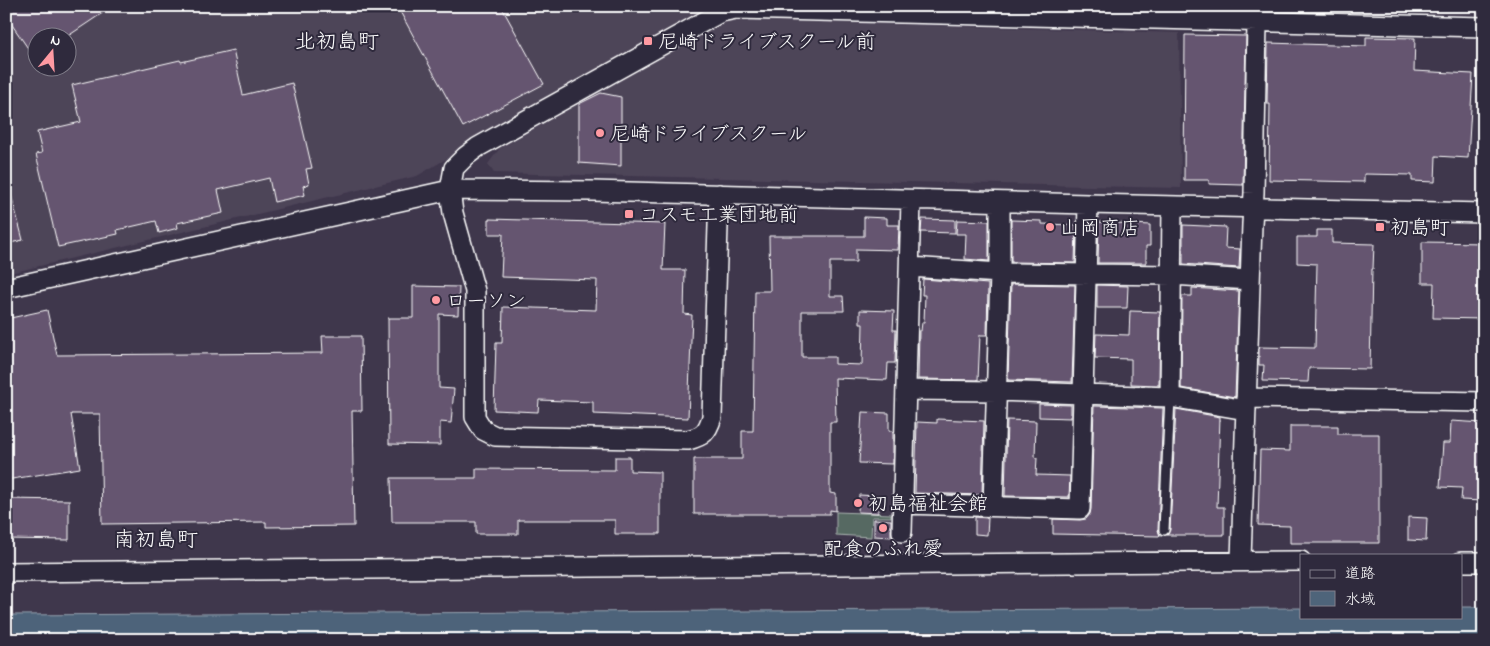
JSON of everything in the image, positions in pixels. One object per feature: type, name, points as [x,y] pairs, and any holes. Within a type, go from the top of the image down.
[{"type":"street","points":[[719,194],[712,417],[709,428],[700,436],[688,440],[495,436],[483,430],[475,417],[475,291],[453,213],[450,190],[454,168],[478,147],[713,16],[729,10],[1484,27]]},
{"type":"street","points":[[1242,560],[1257,22]]},
{"type":"street","points":[[6,288],[450,190],[592,191],[1484,214]]},
{"type":"street","points":[[902,532],[912,200]]},
{"type":"street","points":[[993,506],[1000,273],[1000,202]]},
{"type":"street","points":[[904,504],[1080,509],[1088,204]]},
{"type":"street","points":[[1170,397],[1172,207]]},
{"type":"street","points":[[910,267],[1000,273],[1172,275],[1250,280]]},
{"type":"street","points":[[907,390],[1083,393],[1170,397],[1246,404],[1484,402]]},
{"type":"street","points":[[6,572],[1300,561]]},
{"type":"street","points":[[1462,562],[1484,562]]},
{"type":"lane","points":[[1164,530],[1170,397]]},
{"type":"shaded area","points":[[6,6],[708,6],[417,176],[6,274]]},
{"type":"shaded area","name":"尼崎ドライブスクール","points":[[730,19],[1179,33],[1181,188],[494,173],[488,164],[500,148]]},
{"type":"green space","points":[[836,512],[891,514],[891,517],[872,517],[871,537],[836,535]]},
{"type":"water","points":[[1462,607],[1484,607],[1484,640],[6,640],[6,615],[1300,608],[1300,618],[1462,618]]},
{"type":"building","points":[[6,6],[113,6],[78,29],[28,28],[28,48],[6,16]]},
{"type":"building","points":[[397,6],[501,6],[544,84],[463,127]]},
{"type":"building","points":[[1185,35],[1246,36],[1243,185],[1209,184],[1209,180],[1184,180]]},
{"type":"building","points":[[1366,37],[1415,38],[1414,71],[1473,74],[1468,158],[1436,156],[1435,182],[1412,181],[1412,175],[1364,174],[1364,182],[1269,180],[1270,104],[1267,104],[1268,43],[1366,46]]},
{"type":"building","points":[[233,50],[243,95],[292,83],[312,168],[306,169],[309,184],[303,186],[305,195],[274,202],[269,178],[218,190],[223,213],[177,223],[178,228],[159,233],[156,221],[117,230],[118,234],[58,247],[36,154],[42,153],[37,132],[81,122],[72,85]]},
{"type":"building","name":"尼崎ドライブスクール","points":[[601,93],[621,97],[621,166],[579,163],[579,104]]},
{"type":"building","points":[[11,194],[23,240],[6,244],[6,195]]},
{"type":"building","points":[[864,217],[887,218],[887,225],[899,225],[898,250],[856,249],[856,262],[830,262],[830,296],[843,296],[844,311],[802,311],[802,357],[835,357],[835,364],[862,365],[863,324],[860,324],[860,310],[894,311],[893,330],[896,330],[895,363],[888,363],[887,380],[835,378],[836,422],[830,422],[830,493],[836,494],[836,511],[830,510],[830,514],[694,514],[694,459],[742,459],[742,431],[753,431],[755,291],[770,291],[769,236],[864,236]]},
{"type":"building","points":[[489,219],[665,224],[663,270],[685,270],[684,314],[692,315],[688,418],[593,414],[593,402],[539,400],[538,412],[494,410],[496,343],[502,343],[503,307],[596,310],[597,280],[501,277],[503,234],[489,234]]},
{"type":"building","points":[[922,219],[955,220],[955,233],[921,232]]},
{"type":"building","points":[[957,220],[989,221],[989,261],[965,259],[966,234],[956,234]]},
{"type":"building","points":[[1011,220],[1042,221],[1042,224],[1076,225],[1075,263],[1011,262]]},
{"type":"building","points":[[1099,222],[1150,225],[1150,246],[1146,246],[1146,263],[1098,263]]},
{"type":"building","points":[[1183,225],[1226,227],[1225,248],[1240,249],[1239,268],[1183,264]]},
{"type":"building","points":[[1317,230],[1332,230],[1332,243],[1374,244],[1370,369],[1309,368],[1308,382],[1263,381],[1264,365],[1259,365],[1259,347],[1315,348],[1317,264],[1297,263],[1297,237],[1317,237]]},
{"type":"building","points":[[1422,242],[1484,243],[1484,319],[1433,318],[1434,283],[1422,283]]},
{"type":"building","points":[[923,279],[988,284],[987,335],[980,335],[978,380],[918,379],[919,331],[921,331],[922,322],[924,322],[925,295],[922,295]]},
{"type":"building","points":[[1011,284],[1075,285],[1072,382],[1008,380]]},
{"type":"building","points":[[1097,285],[1128,286],[1127,308],[1097,308]]},
{"type":"building","points":[[413,286],[459,287],[458,315],[439,314],[439,388],[454,389],[451,423],[440,422],[440,445],[389,444],[388,318],[413,318]]},
{"type":"building","points":[[1192,288],[1239,291],[1235,397],[1181,388],[1182,296],[1192,296]]},
{"type":"building","points":[[47,310],[57,355],[323,353],[322,336],[361,336],[362,411],[352,411],[354,526],[266,527],[266,522],[102,524],[100,414],[71,414],[80,468],[6,480],[6,319]]},
{"type":"building","points":[[1130,311],[1160,312],[1159,385],[1131,384],[1131,359],[1095,358],[1096,334],[1129,335]]},
{"type":"building","points":[[1039,404],[1071,405],[1071,418],[1039,417]]},
{"type":"building","points":[[1094,406],[1163,408],[1158,530],[1160,536],[1053,534],[1053,519],[1080,520],[1086,519],[1090,514]]},
{"type":"building","points":[[1176,409],[1220,417],[1217,507],[1224,507],[1224,535],[1167,535],[1170,530]]},
{"type":"building","points":[[862,412],[889,413],[889,431],[893,431],[893,464],[859,463]]},
{"type":"building","points":[[937,419],[984,421],[982,495],[915,493],[917,422],[937,423]]},
{"type":"building","points":[[1007,420],[1036,421],[1036,475],[1070,476],[1069,497],[1005,496]]},
{"type":"building","points":[[1451,421],[1484,423],[1484,501],[1461,500],[1462,488],[1440,487],[1443,443],[1450,443]]},
{"type":"building","points":[[1290,426],[1338,426],[1338,434],[1379,434],[1379,543],[1290,543],[1290,526],[1258,525],[1260,450],[1290,451]]},
{"type":"building","points":[[615,457],[630,457],[630,471],[660,472],[660,534],[615,534],[615,520],[518,520],[518,534],[476,534],[476,522],[392,522],[391,478],[476,478],[476,469],[615,470]]},
{"type":"building","points":[[859,495],[878,496],[878,513],[858,512]]},
{"type":"building","points":[[6,499],[69,500],[69,540],[6,539]]},
{"type":"building","points":[[975,517],[988,518],[987,535],[975,534]]},
{"type":"building","points":[[1408,517],[1427,518],[1426,541],[1408,540]]},
{"type":"building","name":"配食のふれ愛","points":[[874,519],[891,520],[891,537],[874,536]]},
{"type":"place","name":"尼崎ドライブスクール前","points":[[648,41]]},
{"type":"place","name":"尼崎ドライブスクール","points":[[600,133]]},
{"type":"place","name":"コスモ工業団地前","points":[[629,214]]},
{"type":"place","name":"山岡商店","points":[[1050,227]]},
{"type":"place","name":"初島町","points":[[1380,227]]},
{"type":"place","name":"ローソン","points":[[436,300]]},
{"type":"place","name":"初島福祉会館","points":[[858,503]]},
{"type":"place","name":"配食のふれ愛","points":[[883,528]]},
{"type":"district","name":"北初島町","points":[[337,41]]},
{"type":"district","name":"南初島町","points":[[156,539]]}]
